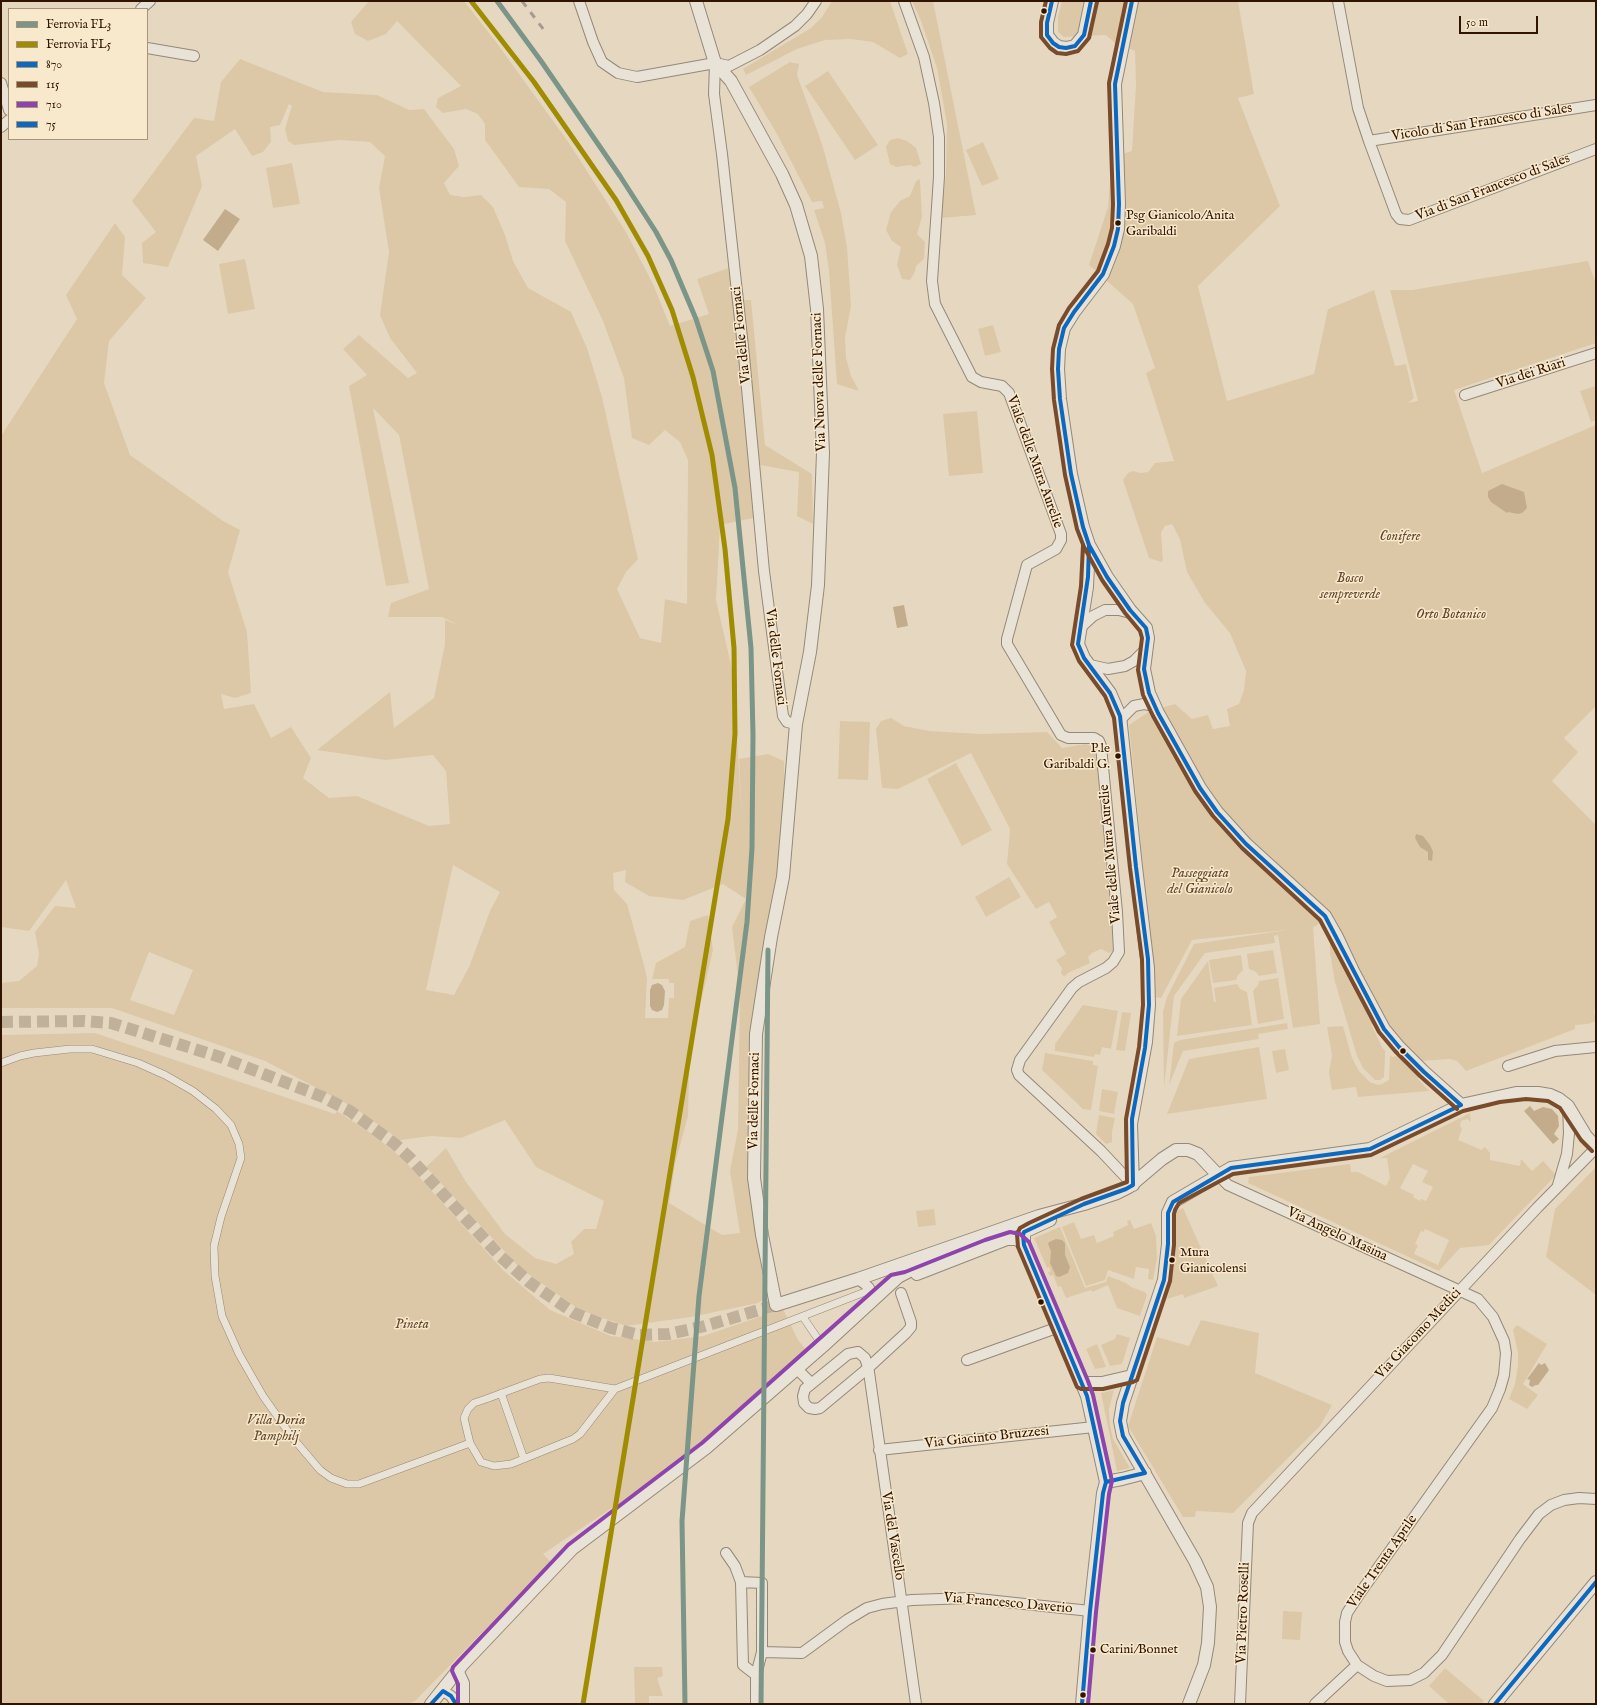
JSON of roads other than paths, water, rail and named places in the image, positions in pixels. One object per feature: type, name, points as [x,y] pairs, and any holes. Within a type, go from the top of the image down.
[{"type":"street","points":[[579,1],[599,57],[606,66],[618,73],[643,77],[715,63],[729,66],[760,50],[795,26],[807,14],[816,1]]},
{"type":"street","name":"Via delle Fornaci","points":[[696,1],[715,63],[714,94],[744,356],[764,571],[782,716],[786,722],[796,724],[783,876],[771,937],[756,1034],[754,1178],[762,1235],[776,1305],[858,1280]]},
{"type":"street","name":"Viale delle Mura Aurelie","points":[[904,1],[924,57],[934,103],[939,137],[939,177],[932,275],[933,299],[972,377],[981,382],[1002,386],[1010,393],[1061,540],[1056,549],[1027,565],[1007,639],[1007,644],[1061,735],[1068,738],[1094,738],[1099,741],[1101,746],[1117,912],[1118,952],[1113,962],[1106,968],[1079,982],[1072,988],[1020,1060],[1017,1070],[1020,1075],[1101,1151],[1133,1185]]},
{"type":"street","points":[[1052,1],[1047,23],[1047,35],[1053,43],[1059,47],[1066,48],[1075,46],[1084,36],[1092,1]]},
{"type":"street","points":[[1132,1],[1115,84],[1119,204],[1118,229],[1114,246],[1103,274],[1074,312],[1064,328],[1059,356],[1058,369],[1060,399],[1070,467],[1079,512],[1089,545],[1108,577],[1134,614],[1146,628],[1148,638],[1144,663],[1145,677],[1155,706],[1195,780],[1211,804],[1246,844],[1325,916],[1337,937],[1352,971],[1384,1029],[1395,1043],[1424,1072],[1461,1105]]},
{"type":"street","name":"Via di San Francesco di Sales","points":[[1338,1],[1355,94],[1369,141],[1398,218],[1404,220],[1596,149]]},
{"type":"street","points":[[148,48],[194,56]]},
{"type":"street","name":"Via Nuova delle Fornaci","points":[[715,63],[731,81],[782,174],[801,222],[813,268],[819,343],[823,471],[820,560],[809,658],[796,724]]},
{"type":"street","points":[[1,83],[8,107]]},
{"type":"street","name":"Vicolo di San Francesco di Sales","points":[[1369,141],[1596,105]]},
{"type":"street","name":"Via dei Riari","points":[[1465,395],[1596,353]]},
{"type":"street","points":[[1089,545],[1087,582],[1078,640],[1079,647],[1110,693],[1118,708],[1121,719],[1148,968],[1149,1005],[1146,1042],[1131,1124],[1133,1185]]},
{"type":"street","points":[[1081,627],[1093,616],[1105,610],[1119,610],[1134,614]]},
{"type":"street","points":[[1090,665],[1108,669],[1120,667],[1134,661],[1146,649]]},
{"type":"street","points":[[1121,719],[1134,706],[1144,704],[1155,706]]},
{"type":"street","points":[[1508,1066],[1555,1051],[1596,1047]]},
{"type":"street","points":[[1,1063],[34,1053],[70,1049],[92,1049],[138,1063],[165,1075],[193,1091],[216,1109],[231,1125],[240,1144],[241,1158],[221,1217],[214,1246],[215,1276],[222,1316],[239,1354],[262,1396],[320,1470],[331,1478],[355,1485],[364,1483],[470,1443]]},
{"type":"street","points":[[1189,1704],[1204,1665],[1207,1651],[1210,1614],[1208,1593],[1195,1561],[1128,1444],[1120,1427],[1123,1403],[1162,1286],[1168,1244],[1168,1213],[1172,1202],[1180,1196],[1231,1168],[1370,1149],[1461,1105],[1499,1096],[1532,1092],[1555,1097],[1568,1106],[1586,1136],[1596,1147]]},
{"type":"street","points":[[1558,1187],[1567,1154],[1569,1133],[1568,1106]]},
{"type":"street","name":"Via Giacomo Medici","points":[[1248,1522],[1256,1507],[1596,1147]]},
{"type":"street","points":[[858,1280],[1039,1216],[1084,1204],[1117,1193],[1133,1185],[1173,1151],[1188,1150],[1201,1156],[1218,1175]]},
{"type":"street","name":"Via Angelo Masina","points":[[1218,1175],[1228,1185],[1459,1291]]},
{"type":"street","points":[[1082,1704],[1090,1611],[1103,1493],[1106,1482],[1094,1427],[1082,1383],[1024,1245],[1023,1236],[1026,1230],[1084,1204]]},
{"type":"street","points":[[431,1704],[458,1670],[572,1549],[701,1452],[901,1275],[917,1267],[976,1244],[993,1233]]},
{"type":"street","points":[[858,1280],[895,1280],[907,1278],[1007,1239],[1017,1239],[1024,1245]]},
{"type":"street","points":[[858,1280],[867,1285],[870,1290],[871,1303]]},
{"type":"street","points":[[615,1389],[580,1434],[573,1439],[524,1459],[500,1466],[488,1465],[479,1460],[470,1443],[464,1418],[468,1409],[474,1403],[548,1378],[615,1389],[870,1290]]},
{"type":"street","name":"Viale Trenta Aprile","points":[[1459,1291],[1478,1299],[1500,1330],[1506,1353],[1503,1380],[1498,1396],[1489,1412],[1349,1609],[1345,1622],[1345,1642],[1348,1651],[1357,1665],[1374,1676],[1387,1681],[1410,1680],[1424,1673],[1442,1655],[1520,1538],[1539,1514],[1551,1505],[1564,1500],[1579,1498],[1596,1499]]},
{"type":"street","points":[[868,1368],[863,1355],[858,1352],[850,1352],[803,1391],[803,1401],[809,1408],[818,1409],[868,1368],[906,1333],[911,1327],[901,1293]]},
{"type":"street","points":[[803,1316],[820,1342]]},
{"type":"street","points":[[967,1360],[1059,1327]]},
{"type":"street","points":[[797,1368],[811,1383]]},
{"type":"street","name":"Via del Vascello","points":[[868,1368],[916,1704]]},
{"type":"street","points":[[1082,1383],[1102,1383],[1132,1376]]},
{"type":"street","points":[[501,1393],[524,1459]]},
{"type":"street","name":"Via Giacinto Bruzzesi","points":[[879,1450],[1094,1427]]},
{"type":"street","points":[[1106,1482],[1145,1473]]},
{"type":"street","name":"Via Pietro Roselli","points":[[1240,1704],[1248,1522]]},
{"type":"street","points":[[726,1553],[735,1566],[741,1582],[743,1666],[756,1675]]},
{"type":"street","points":[[741,1582],[762,1583],[762,1652],[756,1675],[756,1704]]},
{"type":"street","points":[[1495,1704],[1596,1582]]},
{"type":"street","name":"Via Francesco Daverio","points":[[762,1652],[802,1653],[863,1610],[875,1605],[902,1601],[969,1598],[1090,1611]]},
{"type":"street","points":[[1316,1704],[1357,1665]]},
{"type":"street","points":[[458,1670],[464,1683],[464,1704]]},
{"type":"street","points":[[442,1691],[451,1696],[456,1704]]},
{"type":"tunnel","points":[[1,1022],[84,1021],[111,1023],[220,1057],[323,1097],[350,1111],[395,1144],[410,1158],[499,1255],[529,1282],[574,1313],[611,1328],[639,1335],[668,1334],[705,1326],[776,1305]]},
{"type":"railway","points":[[522,1],[544,30]]},
{"type":"rail line","name":"FL5","points":[[471,1],[534,82],[616,200],[648,256],[672,310],[693,377],[712,455],[725,549],[734,648],[735,734],[728,819],[583,1704]]},
{"type":"rail line","name":"FL3","points":[[497,1],[541,61],[620,176],[656,232],[671,260],[696,319],[713,371],[735,488],[751,648],[753,735],[752,848],[747,922],[699,1296],[682,1521],[685,1704]]},
{"type":"rail line","name":"FL3","points":[[761,1704],[768,950]]},
{"type":"place","name":"Psg Gianicolo/Anita Garibaldi","points":[[1118,223]]},
{"type":"place","name":"P.le Garibaldi G.","points":[[1118,756]]},
{"type":"place","name":"Mura Gianicolensi","points":[[1172,1260]]},
{"type":"place","name":"Carini/Bonnet","points":[[1093,1650]]},
{"type":"park label","name":"Conifere","points":[[1400,537]]},
{"type":"park label","name":"Bosco sempreverde","points":[[1350,588]]},
{"type":"park label","name":"Orto Botanico","points":[[1451,615]]},
{"type":"park label","name":"Passeggiata del Gianicolo","points":[[1200,882]]},
{"type":"park label","name":"Pineta","points":[[412,1325]]},
{"type":"park label","name":"Villa Doria Pamphilj","points":[[276,1430]]}]
